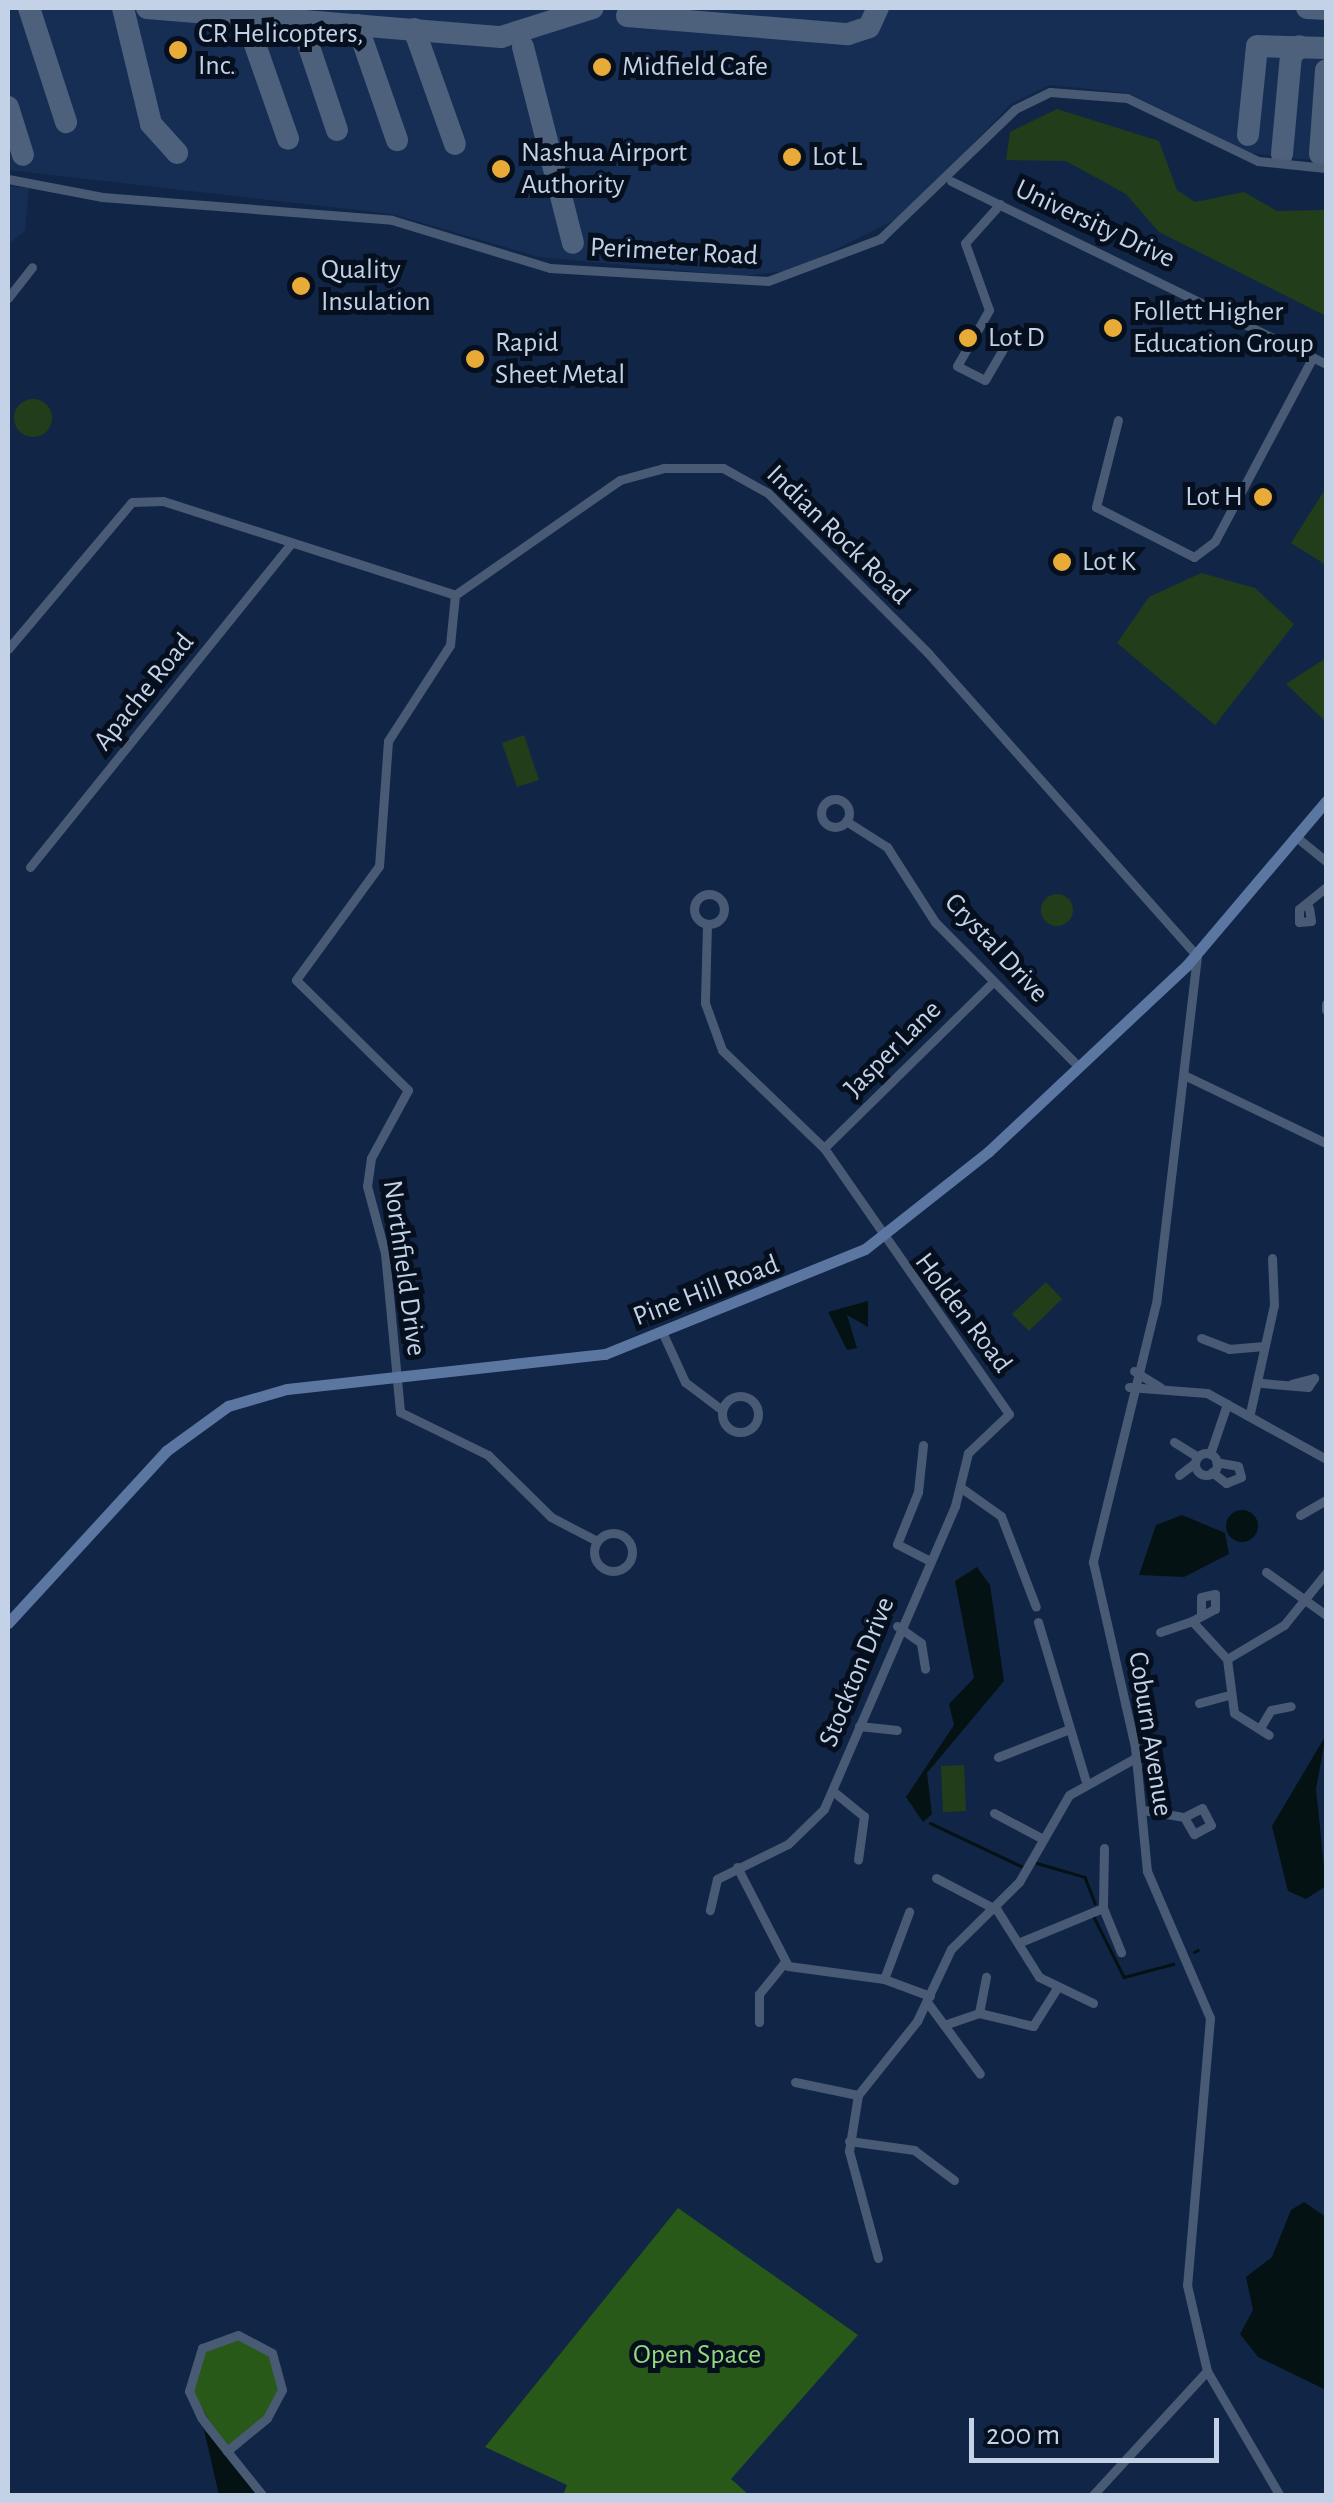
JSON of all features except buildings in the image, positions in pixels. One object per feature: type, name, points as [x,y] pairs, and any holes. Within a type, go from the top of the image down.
[{"type":"street","name":"Perimeter Road","points":[[8,179],[102,197],[392,220],[534,266],[744,281],[847,258],[951,181],[1023,103],[1069,89],[1146,103],[1258,161],[1326,168]]},
{"type":"street","name":"University Drive","points":[[951,181],[1326,364]]},
{"type":"street","points":[[1000,204],[965,243],[989,310],[957,366],[985,380],[1010,337]]},
{"type":"street","points":[[8,298],[32,268]]},
{"type":"street","points":[[1118,420],[1096,507],[1179,554],[1210,549],[1313,357]]},
{"type":"street","name":"Indian Rock Road","points":[[455,595],[620,480],[680,466],[734,472],[780,504],[940,665],[1197,956]]},
{"type":"street","points":[[8,650],[132,502],[163,501],[455,595]]},
{"type":"street","name":"Apache Road","points":[[30,867],[291,544]]},
{"type":"street","name":"Northfield Drive","points":[[395,1380],[368,1167],[408,1090],[296,980],[379,866],[388,742],[450,645],[455,595]]},
{"type":"street","name":"Pine Hill Road","points":[[8,1623],[152,1464],[213,1414],[287,1389],[579,1360],[664,1336],[880,1239],[988,1152],[1074,1062],[1197,956],[1326,801]]},
{"type":"street","name":"Crystal Drive","points":[[846,821],[887,847],[935,922],[1074,1062]]},
{"type":"street","points":[[1295,836],[1326,862]]},
{"type":"street","points":[[1310,908],[1326,888]]},
{"type":"street","name":"Holden Road","points":[[707,924],[704,992],[718,1041],[739,1073],[824,1148],[880,1239],[1009,1414]]},
{"type":"street","name":"Coburn Avenue","points":[[1197,956],[1156,1304],[1129,1387],[1093,1562],[1136,1757],[1150,1880],[1210,2018],[1184,2256],[1207,2370],[1280,2496]]},
{"type":"street","name":"Jasper Lane","points":[[824,1148],[993,982]]},
{"type":"street","points":[[1184,1074],[1326,1143]]},
{"type":"street","points":[[1250,1413],[1262,1383],[1261,1346],[1274,1305],[1272,1258]]},
{"type":"street","points":[[664,1336],[685,1382],[722,1410],[734,1432],[758,1418],[741,1396],[722,1410]]},
{"type":"street","points":[[1201,1338],[1228,1349],[1261,1346]]},
{"type":"street","points":[[1134,1371],[1160,1386]]},
{"type":"street","points":[[395,1380],[407,1421],[488,1455],[551,1516],[597,1542],[624,1536],[628,1564],[599,1565],[597,1542]]},
{"type":"street","points":[[1262,1383],[1292,1384]]},
{"type":"street","points":[[1129,1387],[1160,1386],[1212,1398],[1250,1413],[1326,1459]]},
{"type":"street","points":[[1213,1463],[1227,1404]]},
{"type":"street","name":"Stockton Drive","points":[[710,1910],[717,1879],[798,1837],[834,1792],[897,1626],[960,1488],[968,1453],[1009,1414]]},
{"type":"street","points":[[1174,1442],[1196,1460],[1213,1463]]},
{"type":"street","points":[[923,1445],[918,1492],[897,1544],[928,1560]]},
{"type":"street","points":[[1196,1460],[1213,1463]]},
{"type":"street","points":[[1178,1476],[1196,1460]]},
{"type":"street","points":[[960,1488],[1002,1516],[1036,1608]]},
{"type":"street","points":[[1300,1515],[1326,1500]]},
{"type":"street","points":[[1266,1572],[1326,1615]]},
{"type":"street","points":[[1227,1659],[1305,1602],[1326,1572]]},
{"type":"street","points":[[1160,1632],[1196,1618],[1227,1659],[1226,1696],[1240,1720],[1265,1732],[1276,1702],[1291,1706]]},
{"type":"street","points":[[1038,1622],[1067,1730],[1085,1779]]},
{"type":"street","points":[[897,1626],[921,1644],[925,1670]]},
{"type":"street","points":[[1199,1702],[1226,1696]]},
{"type":"street","points":[[859,1726],[897,1730]]},
{"type":"street","points":[[998,1757],[1067,1730]]},
{"type":"street","points":[[878,2258],[849,2141],[858,2095],[928,1999],[952,1949],[997,1910],[1085,1779],[1136,1757]]},
{"type":"street","points":[[834,1792],[864,1816],[858,1860]]},
{"type":"street","points":[[1143,1810],[1184,1817]]},
{"type":"street","points":[[994,1813],[1043,1838]]},
{"type":"street","points":[[1104,1848],[1103,1908],[1121,1952]]},
{"type":"street","points":[[737,1868],[784,1963],[810,1974],[884,1978],[928,1999],[980,2074]]},
{"type":"street","points":[[936,1878],[997,1910],[1057,1988],[1093,2003]]},
{"type":"street","points":[[1018,1942],[1103,1908]]},
{"type":"street","points":[[884,1978],[909,1912]]},
{"type":"street","points":[[759,2022],[759,1994],[784,1963]]},
{"type":"street","points":[[979,2012],[986,1978]]},
{"type":"street","points":[[944,2024],[979,2012],[1032,2026],[1057,1988]]},
{"type":"street","points":[[795,2082],[858,2095]]},
{"type":"street","points":[[849,2141],[914,2150],[954,2180]]},
{"type":"street","points":[[227,2451],[267,2418],[282,2390],[272,2353],[238,2335],[202,2348],[188,2376],[194,2406],[227,2451],[263,2496]]},
{"type":"street","points":[[1092,2496],[1207,2370]]},
{"type":"shaded area","points":[[8,8],[1326,8],[1326,162],[1251,153],[1128,93],[1050,85],[1011,104],[906,214],[795,270],[742,276],[539,257],[392,214],[8,170]]},
{"type":"shaded area","points":[[8,186],[29,188],[25,231],[8,244]]},
{"type":"shaded area","points":[[868,1301],[868,1327],[847,1315],[857,1348],[847,1350],[828,1312]]},
{"type":"shaded area","points":[[1242,1510],[1253,1515],[1258,1526],[1253,1537],[1242,1542],[1231,1537],[1226,1526],[1231,1515]]},
{"type":"shaded area","points":[[1182,1515],[1225,1533],[1229,1554],[1184,1577],[1139,1575],[1156,1525]]},
{"type":"shaded area","points":[[977,1567],[990,1585],[1004,1681],[927,1773],[932,1814],[923,1822],[906,1797],[954,1725],[949,1704],[974,1678],[955,1581]]},
{"type":"shaded area","points":[[1326,1735],[1316,1789],[1326,1886],[1306,1899],[1288,1891],[1272,1826]]},
{"type":"shaded area","points":[[1304,2202],[1326,2217],[1326,2390],[1258,2357],[1240,2334],[1253,2310],[1246,2277],[1272,2257],[1291,2210]]},
{"type":"shaded area","points":[[201,2417],[263,2495],[219,2495]]},
{"type":"green space","points":[[1057,109],[1159,141],[1177,190],[1195,202],[1244,192],[1277,211],[1326,210],[1326,316],[1159,232],[1126,194],[1066,161],[1006,160],[1010,132]]},
{"type":"green space","points":[[33,399],[46,405],[52,418],[46,431],[33,437],[20,431],[14,418],[20,405]]},
{"type":"green space","points":[[1326,488],[1326,565],[1291,543]]},
{"type":"green space","points":[[1201,573],[1255,588],[1294,624],[1215,725],[1117,643],[1149,597]]},
{"type":"green space","points":[[1326,658],[1326,722],[1286,684]]},
{"type":"green space","points":[[524,735],[539,780],[517,787],[502,743]]},
{"type":"green space","points":[[1057,894],[1068,899],[1073,910],[1068,921],[1057,926],[1046,921],[1041,910],[1046,899]]},
{"type":"green space","points":[[1046,1282],[1062,1299],[1029,1331],[1012,1314]]},
{"type":"green space","points":[[964,1765],[966,1811],[943,1812],[941,1766]]},
{"type":"green space","name":"Open Space","points":[[678,2208],[858,2335],[731,2479],[749,2495],[563,2495],[567,2485],[485,2447]]},
{"type":"green space","points":[[215,2339],[254,2339],[280,2367],[277,2404],[227,2451],[188,2384],[197,2354]]},
{"type":"waterway","points":[[930,1823],[1021,1866]]},
{"type":"waterway","points":[[1037,1863],[1085,1877],[1095,1903]]},
{"type":"waterway","points":[[1094,1917],[1124,1977],[1173,1964]]},
{"type":"waterway","points":[[1194,1952],[1198,1950]]},
{"type":"taxiway","points":[[29,8],[66,122]]},
{"type":"taxiway","points":[[123,8],[151,124],[177,153]]},
{"type":"taxiway","points":[[147,8],[501,37],[593,8]]},
{"type":"taxiway","points":[[627,16],[848,34],[869,27],[878,8]]},
{"type":"taxiway","points":[[1307,8],[1326,9]]},
{"type":"taxiway","points":[[245,16],[288,139]]},
{"type":"taxiway","points":[[300,20],[337,130]]},
{"type":"taxiway","points":[[357,25],[397,140]]},
{"type":"taxiway","points":[[414,29],[455,144]]},
{"type":"taxiway","points":[[1248,135],[1257,46],[1326,48]]},
{"type":"taxiway","points":[[1282,154],[1291,56],[1300,46]]},
{"type":"taxiway","points":[[523,47],[573,243]]},
{"type":"taxiway","points":[[1320,154],[1326,70]]},
{"type":"taxiway","points":[[8,107],[23,155]]},
{"type":"place","name":"CR Helicopters, Inc.","points":[[178,50]]},
{"type":"place","name":"Midfield Cafe","points":[[602,67]]},
{"type":"place","name":"Lot L","points":[[792,157]]},
{"type":"place","name":"Nashua Airport Authority","points":[[501,169]]},
{"type":"place","name":"Quality Insulation","points":[[301,286]]},
{"type":"place","name":"Follett Higher Education Group","points":[[1113,328]]},
{"type":"place","name":"Lot D","points":[[968,338]]},
{"type":"place","name":"Rapid Sheet Metal","points":[[475,359]]},
{"type":"place","name":"Lot H","points":[[1263,497]]},
{"type":"place","name":"Lot K","points":[[1062,562]]}]
